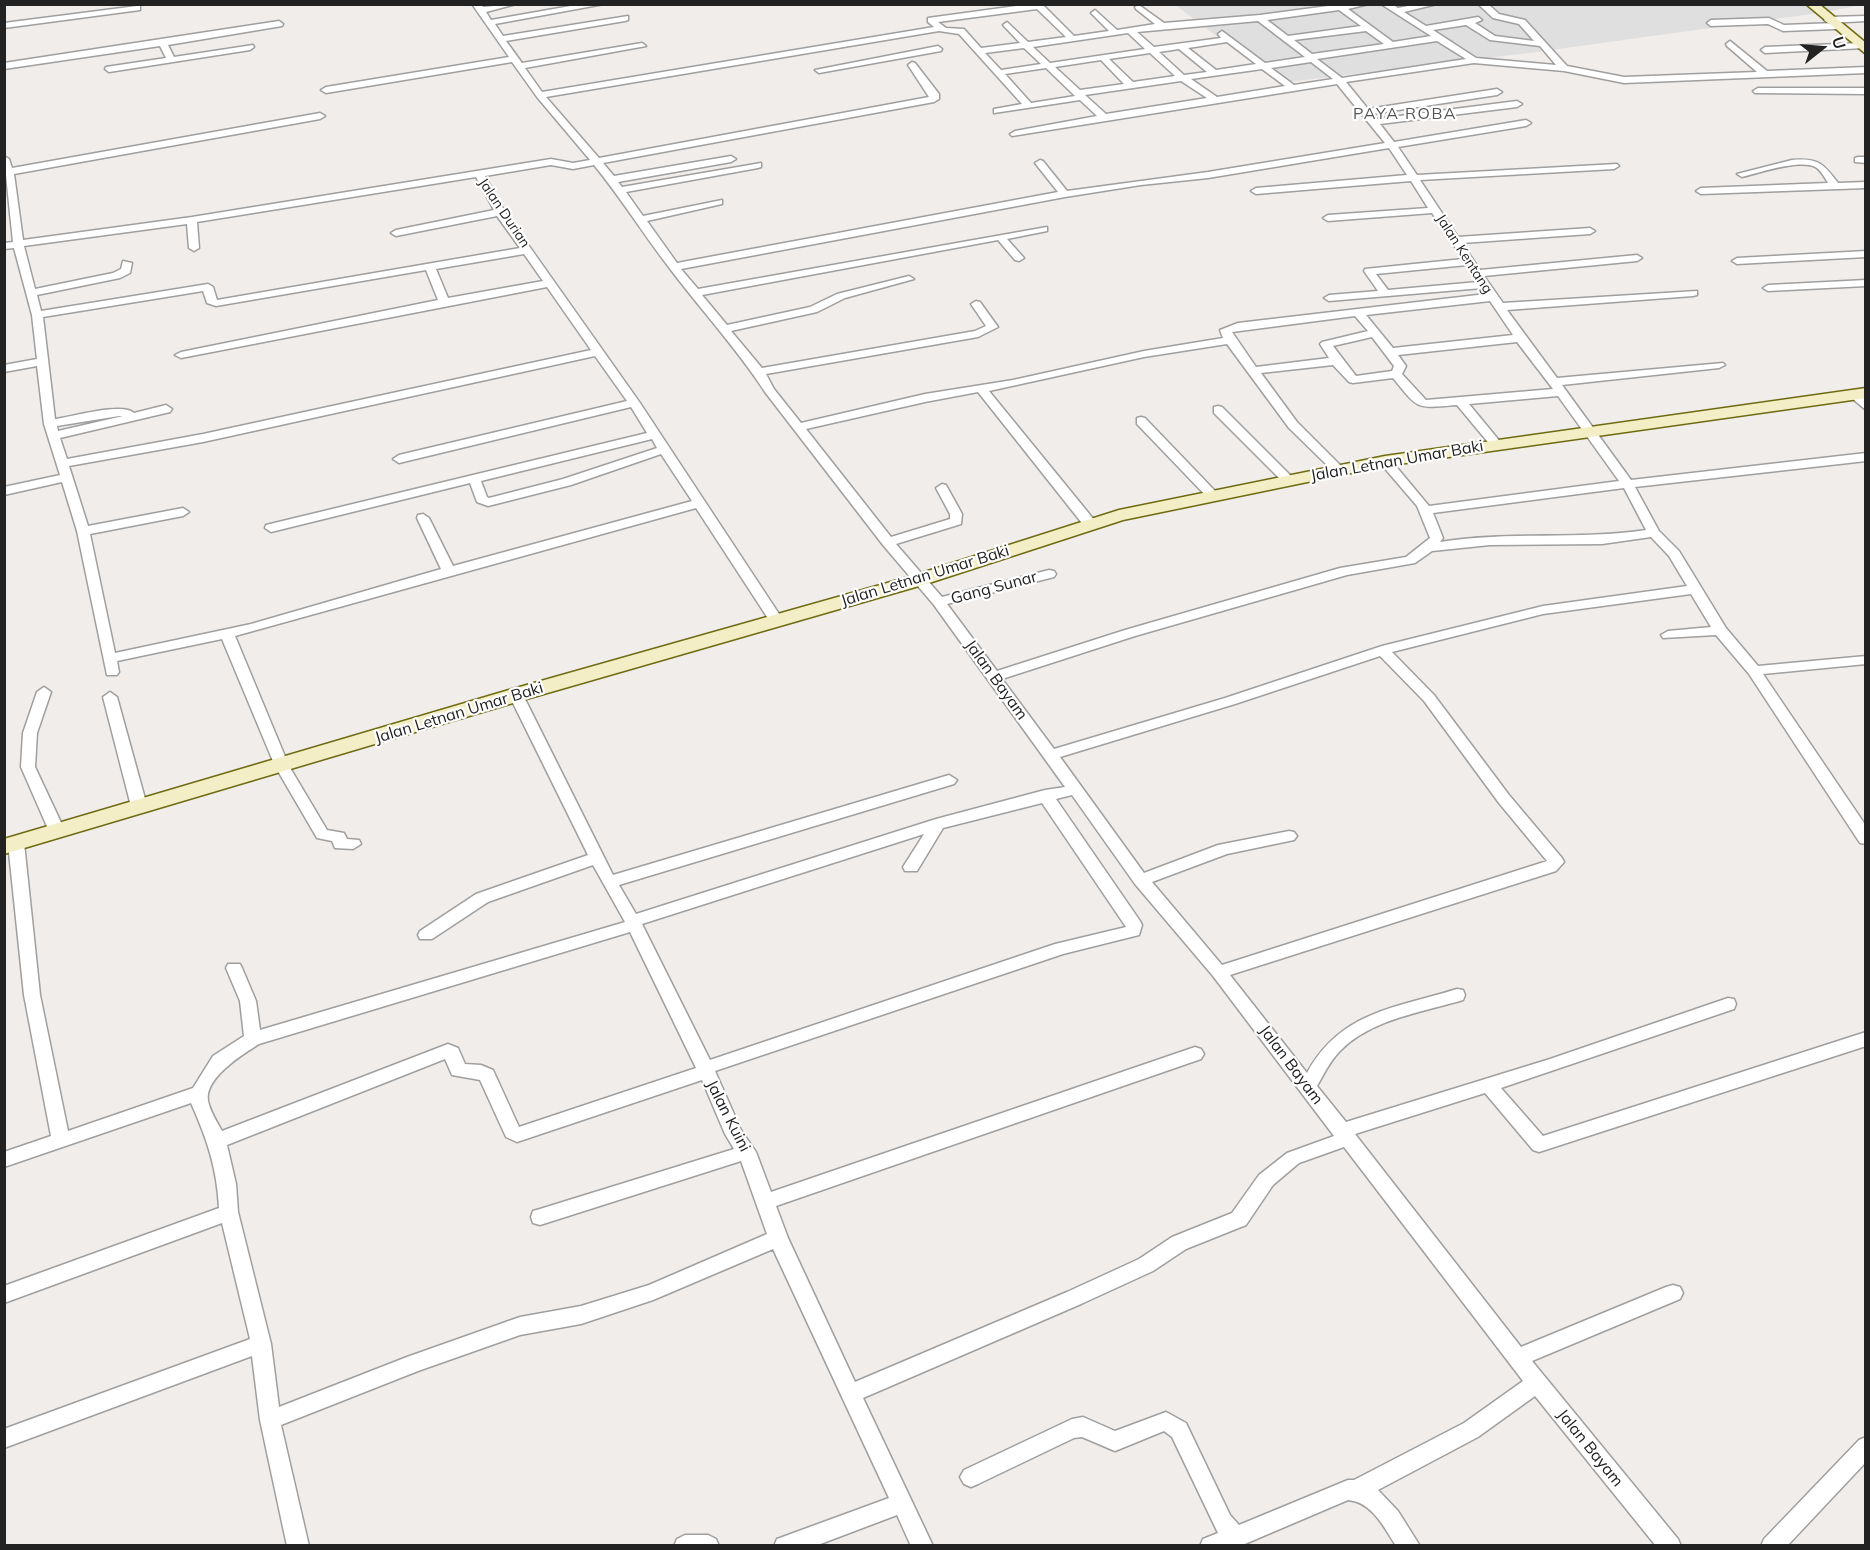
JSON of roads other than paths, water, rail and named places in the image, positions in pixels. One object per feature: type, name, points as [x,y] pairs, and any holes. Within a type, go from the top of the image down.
[{"type":"street","points":[[479,7],[512,4]]},
{"type":"street","points":[[488,23],[600,4]]},
{"type":"street","points":[[979,51],[1161,25],[1260,18],[1365,4]]},
{"type":"street","points":[[1385,4],[1474,60]]},
{"type":"street","points":[[1396,11],[1433,4]]},
{"type":"street","points":[[1482,4],[1496,16]]},
{"type":"street","points":[[1811,4],[1863,48]]},
{"type":"street","points":[[938,28],[931,20],[1039,6],[1073,39]]},
{"type":"street","name":"Jalan Bayam","points":[[479,7],[540,95],[620,190],[674,267],[759,372],[769,390],[888,542],[939,602],[1141,880],[1219,972],[1517,1358],[1670,1545]]},
{"type":"street","points":[[1138,7],[1161,25]]},
{"type":"street","points":[[4,26],[137,8]]},
{"type":"street","points":[[1342,8],[1391,45]]},
{"type":"street","points":[[1095,13],[1116,33]]},
{"type":"street","points":[[1425,29],[1496,16],[1522,22],[1564,68]]},
{"type":"street","points":[[500,39],[625,18]]},
{"type":"street","name":"Jalan Kentang","points":[[1260,18],[1338,79],[1392,145],[1520,338],[1590,430],[1628,485],[1654,533],[1674,554],[1720,630],[1754,671],[1866,839]]},
{"type":"street","points":[[1712,23],[1769,21],[1783,28],[1866,18]]},
{"type":"street","points":[[1207,22],[1291,87]]},
{"type":"street","points":[[1468,22],[1493,38],[1541,44]]},
{"type":"street","points":[[4,66],[279,24]]},
{"type":"street","points":[[1006,25],[1104,117]]},
{"type":"street","points":[[540,95],[938,28],[961,31],[1029,106]]},
{"type":"street","points":[[1287,39],[1366,28]]},
{"type":"street","points":[[1130,30],[1181,77],[1214,99]]},
{"type":"street","points":[[998,111],[1131,85],[1263,67],[1437,38]]},
{"type":"street","points":[[997,72],[1229,39]]},
{"type":"street","points":[[163,43],[171,60]]},
{"type":"street","points":[[1730,44],[1765,74]]},
{"type":"street","points":[[521,67],[642,46]]},
{"type":"street","points":[[1181,46],[1214,73]]},
{"type":"street","points":[[109,69],[250,47]]},
{"type":"street","points":[[826,47],[847,65]]},
{"type":"street","points":[[1765,50],[1863,48]]},
{"type":"street","points":[[819,70],[938,49]]},
{"type":"street","points":[[1102,57],[1131,85]]},
{"type":"street","points":[[1015,134],[1104,117],[1338,79],[1474,60],[1564,68],[1623,81],[1866,70]]},
{"type":"street","points":[[326,90],[521,67],[606,61]]},
{"type":"street","points":[[479,174],[551,162],[569,166],[596,162],[934,99],[934,94],[912,65]]},
{"type":"street","points":[[1758,91],[1866,92]]},
{"type":"street","points":[[1370,117],[1497,92]]},
{"type":"street","points":[[1370,117],[1517,104]]},
{"type":"street","points":[[9,172],[320,116]]},
{"type":"street","points":[[674,267],[1065,194],[1141,182],[1208,175],[1526,123]]},
{"type":"street","points":[[4,159],[9,172],[9,212],[37,315],[41,363],[52,430],[83,531],[111,658],[112,672]]},
{"type":"street","points":[[610,180],[732,159]]},
{"type":"street","points":[[1040,163],[1065,194]]},
{"type":"street","points":[[1742,174],[1780,165],[1812,163],[1824,170],[1834,184]]},
{"type":"street","points":[[620,190],[758,165]]},
{"type":"street","points":[[1256,191],[1412,178],[1614,166]]},
{"type":"street","name":"Jalan Durian","points":[[4,246],[192,220],[479,174],[500,212],[634,404],[662,450],[776,620]]},
{"type":"street","points":[[1701,190],[1834,184],[1866,185]]},
{"type":"street","points":[[639,220],[718,202]]},
{"type":"street","points":[[1328,218],[1436,210]]},
{"type":"street","points":[[396,233],[500,212]]},
{"type":"street","points":[[192,220],[194,248]]},
{"type":"street","points":[[694,293],[1043,229]]},
{"type":"street","points":[[1454,240],[1590,231]]},
{"type":"street","points":[[1001,238],[1019,258]]},
{"type":"street","points":[[37,315],[208,287],[211,301],[216,303],[528,250]]},
{"type":"street","points":[[1737,261],[1866,254]]},
{"type":"street","points":[[1478,273],[1637,258]]},
{"type":"street","points":[[1386,293],[1369,271],[1470,262]]},
{"type":"street","points":[[32,293],[116,276],[126,271],[127,263]]},
{"type":"street","points":[[430,267],[444,302]]},
{"type":"street","points":[[724,329],[813,310],[841,296],[909,279]]},
{"type":"street","points":[[181,356],[444,302],[550,283]]},
{"type":"street","points":[[1768,288],[1866,283]]},
{"type":"street","points":[[1329,298],[1485,285]]},
{"type":"street","points":[[1499,307],[1693,293]]},
{"type":"street","points":[[1339,470],[1293,425],[1251,371],[1226,330],[1238,326],[1357,311],[1492,297]]},
{"type":"street","points":[[759,372],[869,351],[978,334],[992,327],[976,304]]},
{"type":"street","points":[[1357,311],[1400,366],[1396,374]]},
{"type":"street","points":[[1375,333],[1326,344],[1336,361],[1353,380],[1396,374]]},
{"type":"street","points":[[1390,352],[1520,338]]},
{"type":"street","points":[[800,427],[925,398],[1144,354],[1230,340]]},
{"type":"street","points":[[63,463],[202,438],[598,352]]},
{"type":"street","points":[[1251,371],[1336,361]]},
{"type":"street","points":[[4,369],[41,363]]},
{"type":"street","points":[[1396,374],[1419,402],[1433,406],[1719,365]]},
{"type":"street","points":[[981,388],[1090,524]]},
{"type":"street","name":"Jalan Letnan Umar Baki","points":[[10,845],[516,695],[919,580],[1119,515],[1385,460],[1590,430],[1861,398]]},
{"type":"street","points":[[1461,402],[1496,444]]},
{"type":"street","points":[[399,459],[634,404]]},
{"type":"street","points":[[52,430],[128,420],[129,416],[166,409]]},
{"type":"street","points":[[1218,410],[1288,480]]},
{"type":"street","points":[[1141,421],[1214,496]]},
{"type":"street","points":[[271,528],[653,435]]},
{"type":"street","points":[[474,478],[481,499],[488,502],[567,482],[662,450]]},
{"type":"street","points":[[1427,510],[1529,495],[1866,457]]},
{"type":"street","points":[[994,677],[1130,633],[1335,574],[1410,560],[1428,548],[1437,538],[1427,510],[1385,460]]},
{"type":"street","points":[[4,491],[65,478]]},
{"type":"street","points":[[888,542],[956,521],[956,514],[942,488]]},
{"type":"street","points":[[111,658],[227,634],[699,503]]},
{"type":"street","points":[[83,531],[183,512]]},
{"type":"street","points":[[423,518],[449,571]]},
{"type":"street","points":[[1428,548],[1471,541],[1596,540],[1654,533]]},
{"type":"street","name":"Gang Sunar","points":[[939,602],[1049,574]]},
{"type":"street","points":[[1050,756],[1230,701],[1382,650],[1543,610],[1696,589]]},
{"type":"street","points":[[1668,635],[1720,630]]},
{"type":"street","points":[[227,634],[282,766],[322,834],[339,837],[341,844],[353,844]]},
{"type":"street","points":[[1219,972],[1550,867],[1556,862],[1504,799],[1429,698],[1382,650]]},
{"type":"street","points":[[1754,671],[1866,660]]},
{"type":"street","points":[[44,692],[30,734],[28,767],[57,831]]},
{"type":"street","name":"Jalan Kuini","points":[[516,695],[609,882],[633,923],[734,1134],[747,1152],[778,1238],[922,1545]]},
{"type":"street","points":[[110,697],[139,806]]},
{"type":"street","points":[[609,882],[949,780]]},
{"type":"street","points":[[298,1545],[270,1420],[261,1344],[229,1212],[227,1184],[217,1141],[199,1102],[199,1093],[219,1061],[254,1039],[633,923],[938,825],[1045,795],[1077,789]]},
{"type":"street","points":[[217,1141],[448,1051],[452,1053],[458,1070],[481,1072],[487,1075],[512,1132],[517,1135],[1061,948],[1133,931],[1134,925],[1045,795]]},
{"type":"street","points":[[911,867],[938,825]]},
{"type":"street","points":[[1141,880],[1224,849],[1288,836]]},
{"type":"street","points":[[10,845],[32,995],[61,1140]]},
{"type":"street","points":[[426,935],[482,898],[597,858]]},
{"type":"street","points":[[234,968],[248,1001],[254,1039]]},
{"type":"street","points":[[1308,1087],[1328,1053],[1348,1035],[1373,1022],[1457,995]]},
{"type":"street","points":[[851,1393],[1074,1299],[1146,1266],[1179,1243],[1239,1219],[1266,1180],[1290,1160],[1343,1135],[1728,1004]]},
{"type":"street","points":[[1488,1085],[1539,1145],[1866,1039]]},
{"type":"street","points":[[764,1202],[1195,1054]]},
{"type":"street","points":[[4,1160],[199,1093]]},
{"type":"street","points":[[540,1216],[747,1152]]},
{"type":"street","points":[[4,1295],[229,1212]]},
{"type":"street","points":[[270,1420],[414,1363],[520,1326],[581,1315],[653,1292],[778,1238]]},
{"type":"street","points":[[1517,1358],[1673,1293]]},
{"type":"street","points":[[4,1439],[261,1344]]},
{"type":"street","points":[[1211,1545],[1235,1538],[1348,1490],[1360,1488],[1471,1430],[1537,1383]]},
{"type":"street","points":[[971,1477],[1072,1429],[1083,1427],[1115,1441],[1166,1421],[1179,1430],[1222,1522],[1235,1538]]},
{"type":"street","points":[[1772,1545],[1866,1447]]},
{"type":"street","points":[[1360,1488],[1371,1495],[1409,1545]]},
{"type":"street","points":[[785,1545],[902,1503]]},
{"type":"street","points":[[685,1545],[708,1545]]},
{"type":"district","name":"PAYA ROBA","points":[[1405,114]]}]
